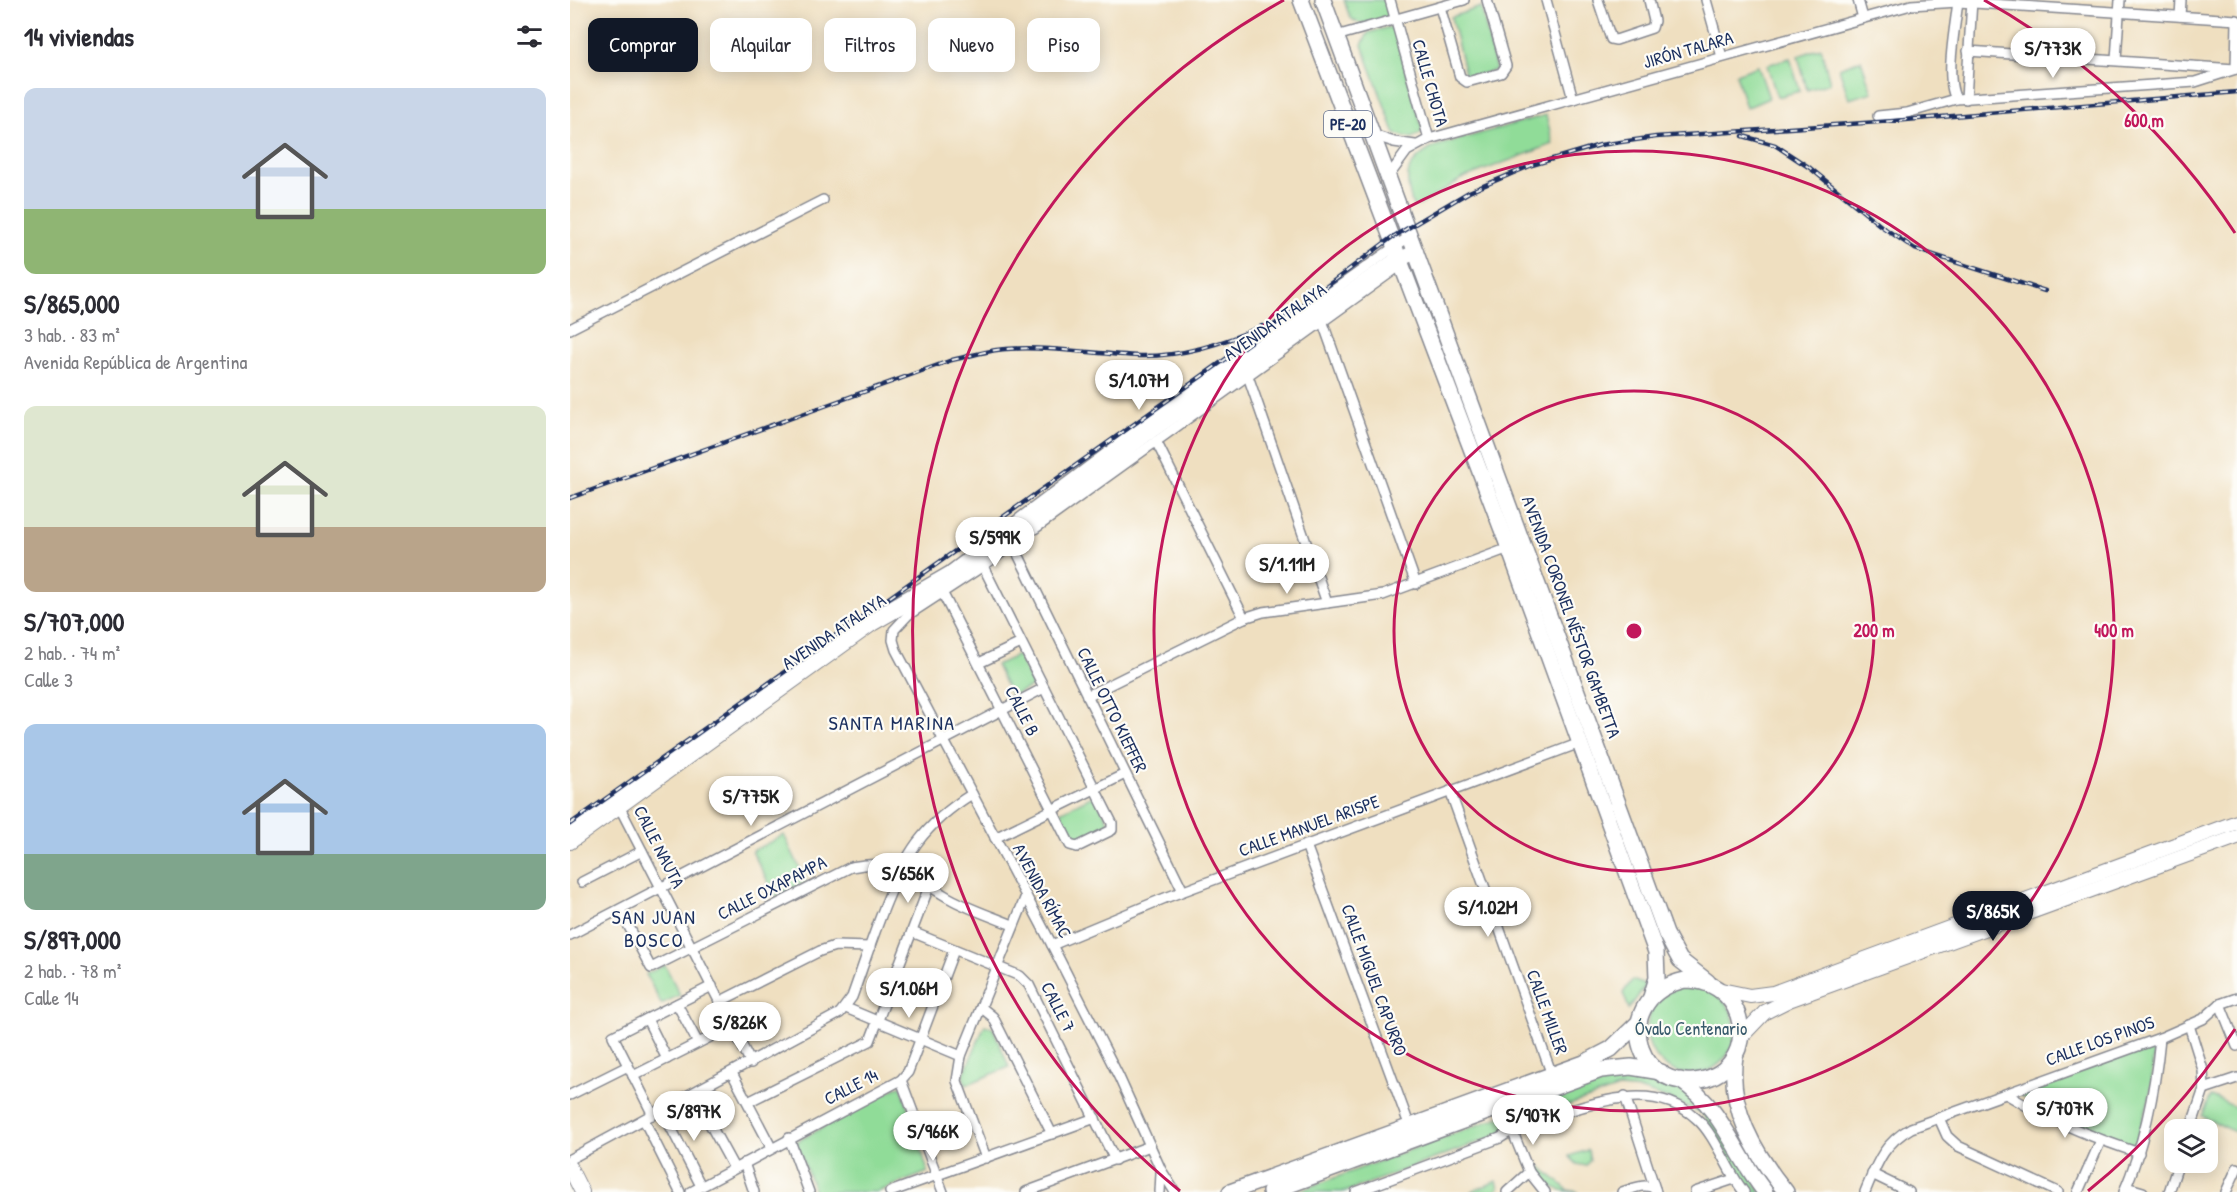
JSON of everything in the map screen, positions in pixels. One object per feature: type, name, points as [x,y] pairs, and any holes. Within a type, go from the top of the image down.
[{"type":"main road","name":"PE-20","points":[[1301,0],[1398,257]]},
{"type":"main road","name":"PE-20","points":[[1323,0],[1416,252]]},
{"type":"main road","name":"AVENIDA ATALAYA","points":[[570,842],[872,624],[959,575],[1151,431],[1398,257],[1416,252]]},
{"type":"main road","name":"AVENIDA CORONEL NÉSTOR GAMBETTA","points":[[1416,252],[1666,934],[1680,960],[1714,986]]},
{"type":"main road","name":"AVENIDA CORONEL NÉSTOR GAMBETTA","points":[[1398,257],[1509,548],[1656,952],[1657,978],[1651,997]]},
{"type":"main road","points":[[1741,1037],[1769,1009],[1806,988],[1947,936],[2237,822]]},
{"type":"main road","points":[[1947,936],[2237,837]]},
{"type":"main road","points":[[1230,1192],[1599,1056],[1637,1024],[1651,997],[1674,982],[1696,980],[1737,995],[1760,996],[1806,988]]},
{"type":"main road","points":[[1714,986],[1739,1014],[1741,1037],[1735,1055],[1733,1085],[1737,1107],[1763,1161],[1786,1192]]},
{"type":"main road","points":[[1637,1024],[1646,1055],[1661,1072]]},
{"type":"main road","points":[[1680,1080],[1694,1081],[1709,1077],[1719,1072],[1735,1055]]},
{"type":"main road","points":[[1270,1192],[1601,1070],[1631,1067],[1661,1072],[1680,1080],[1698,1093],[1719,1116],[1747,1167],[1765,1192]]},
{"type":"main road","points":[[570,1168],[582,1192]]},
{"type":"street","name":"CALLE CHOTA","points":[[1390,0],[1429,139]]},
{"type":"street","points":[[1336,36],[1464,0]]},
{"type":"street","points":[[1440,7],[1460,77],[1467,82],[1501,73],[1506,66],[1487,0]]},
{"type":"street","points":[[1546,0],[1573,99]]},
{"type":"street","points":[[1598,0],[1607,33],[1611,39],[1616,40],[1652,28],[1654,21],[1649,0]]},
{"type":"street","points":[[1706,0],[1722,57]]},
{"type":"street","points":[[1858,0],[1863,18]]},
{"type":"street","points":[[2116,60],[2120,0]]},
{"type":"street","points":[[2180,16],[2181,0]]},
{"type":"street","points":[[1958,1],[1952,56],[1952,90],[1961,99]]},
{"type":"street","name":"JIRÓN TALARA","points":[[1388,177],[1400,158],[1415,145],[1429,139],[1863,18],[1927,3],[1958,1],[2237,21]]},
{"type":"street","points":[[1961,99],[1972,2]]},
{"type":"street","points":[[2236,69],[2237,21]]},
{"type":"street","points":[[1968,51],[2236,69]]},
{"type":"street","points":[[1878,116],[1907,113],[1961,99],[2195,82],[2236,69]]},
{"type":"street","points":[[1373,135],[1394,142],[1415,145]]},
{"type":"street","points":[[570,328],[822,200]]},
{"type":"street","name":"AVENIDA ATALAYA","points":[[894,630],[908,615],[983,566],[1323,323],[1398,257],[1410,236]]},
{"type":"street","name":"AVENIDA ATALAYA","points":[[570,832],[853,627],[948,572],[1146,423],[1398,257]]},
{"type":"street","points":[[1323,323],[1416,584]]},
{"type":"street","points":[[1248,376],[1327,603]]},
{"type":"street","points":[[1156,441],[1244,618]]},
{"type":"street","name":"CALLE OTTO KIEFFER","points":[[1013,544],[1183,891]]},
{"type":"street","points":[[1087,696],[1244,618],[1263,612],[1383,595],[1509,548]]},
{"type":"street","points":[[983,566],[1095,789]]},
{"type":"street","name":"CALLE B","points":[[943,594],[1070,845],[1077,847],[1112,830],[1112,823],[1095,789]]},
{"type":"street","name":"AVENIDA RÍMAC","points":[[894,630],[893,640],[896,651],[1052,945],[1119,1077],[1161,1170],[1175,1192]]},
{"type":"street","points":[[979,663],[1021,643]]},
{"type":"street","points":[[570,935],[1044,688]]},
{"type":"street","name":"CALLE MANUEL ARISPE","points":[[1052,945],[1183,891],[1580,743]]},
{"type":"street","points":[[995,838],[1125,774]]},
{"type":"street","name":"CALLE MILLER","points":[[1450,791],[1552,1075]]},
{"type":"street","points":[[570,1159],[822,1025],[846,1008],[902,870],[916,844],[931,826],[972,794]]},
{"type":"street","name":"CALLE NAUTA","points":[[620,806],[751,1063]]},
{"type":"street","name":"CALLE MIGUEL CAPURRO","points":[[1306,845],[1410,1126]]},
{"type":"street","points":[[582,882],[642,851]]},
{"type":"street","name":"CALLE OXAPAMPA","points":[[620,910],[651,968],[851,867],[881,863],[902,870],[930,884],[965,905],[1014,925]]},
{"type":"street","points":[[748,1102],[870,1041],[930,884]]},
{"type":"street","points":[[986,1158],[957,1081],[961,1056],[1026,896]]},
{"type":"street","name":"CALLE 7","points":[[912,932],[1020,976],[1029,985],[1115,1160]]},
{"type":"street","points":[[719,1002],[820,951],[835,946],[870,947]]},
{"type":"street","name":"CALLE 14","points":[[691,1192],[901,1080],[908,1072],[954,950]]},
{"type":"street","points":[[701,1186],[653,1115],[613,1036],[712,986]]},
{"type":"street","name":"CALLE LOS PINOS","points":[[1864,1192],[1881,1155],[1894,1138],[1939,1118],[2160,1038],[2203,1019],[2220,1004],[2237,998]]},
{"type":"street","points":[[677,1004],[698,1043]]},
{"type":"street","points":[[2220,1004],[2236,1040]]},
{"type":"street","points":[[846,1008],[921,1037],[961,1056]]},
{"type":"street","points":[[982,1008],[997,1025],[1052,1134]]},
{"type":"street","points":[[647,1019],[667,1059]]},
{"type":"street","points":[[2189,1025],[2203,1070],[2204,1089],[2194,1119]]},
{"type":"street","points":[[633,1076],[732,1026]]},
{"type":"street","points":[[2143,1192],[2125,1190],[2139,1153],[2154,1094],[2160,1038]]},
{"type":"street","points":[[570,1095],[628,1066]]},
{"type":"street","points":[[732,1073],[771,1148]]},
{"type":"street","points":[[2204,1089],[2237,1078]]},
{"type":"street","points":[[901,1080],[943,1192]]},
{"type":"street","points":[[693,1093],[734,1168]]},
{"type":"street","points":[[2006,1094],[2029,1108],[2101,1140],[2139,1153]]},
{"type":"street","points":[[1625,1096],[1656,1190]]},
{"type":"street","points":[[1356,1192],[1500,1138],[1512,1130],[1600,1101],[1625,1096],[1650,1097],[1672,1104],[1696,1117],[1744,1192]]},
{"type":"street","points":[[653,1115],[680,1192]]},
{"type":"street","points":[[890,1192],[1095,1118]]},
{"type":"street","points":[[1939,1118],[1947,1136],[1958,1146],[2058,1192]]},
{"type":"street","points":[[1512,1130],[1529,1172],[1545,1192]]},
{"type":"street","points":[[789,1138],[809,1192]]},
{"type":"street","points":[[2078,1192],[2101,1140]]},
{"type":"street","points":[[1026,1192],[1150,1146]]},
{"type":"street","points":[[744,1163],[754,1192]]},
{"type":"street","name":"AVENIDA RÍMAC","points":[[1160,1192],[1161,1170]]},
{"type":"street","points":[[1507,1192],[1529,1172]]},
{"type":"street","points":[[2169,1192],[2175,1173]]},
{"type":"street","points":[[1872,1174],[1909,1192]]},
{"type":"street","points":[[2226,1192],[2236,1175]]},
{"type":"street","points":[[1695,1192],[1734,1179]]},
{"type":"street","points":[[1622,1192],[1650,1185],[1656,1190]]},
{"type":"green space","points":[[1344,0],[1387,0],[1391,12],[1379,21],[1360,23],[1351,18]]},
{"type":"green space","points":[[1481,7],[1496,70],[1466,78],[1451,17]]},
{"type":"green space","points":[[1389,27],[1394,29],[1422,128],[1421,133],[1412,138],[1395,134],[1362,45],[1368,33]]},
{"type":"green space","points":[[1821,48],[1830,83],[1807,90],[1798,56]]},
{"type":"green space","points":[[1790,58],[1800,91],[1777,97],[1767,65]]},
{"type":"green space","points":[[1861,60],[1872,92],[1849,99],[1839,68]]},
{"type":"green space","points":[[1758,66],[1769,98],[1746,108],[1736,74]]},
{"type":"green space","points":[[1546,115],[1553,144],[1463,178],[1420,205],[1413,206],[1408,186],[1409,170],[1412,164],[1426,152],[1436,146]]},
{"type":"green space","points":[[1018,655],[1033,686],[1011,696],[996,665]]},
{"type":"green space","points":[[1095,795],[1110,825],[1075,842],[1060,812]]},
{"type":"green space","points":[[784,835],[806,881],[776,897],[752,851]]},
{"type":"green space","points":[[665,965],[680,995],[661,1004],[646,974]]},
{"type":"green space","points":[[1632,980],[1646,985],[1629,1009],[1623,993]]},
{"type":"green space","name":"Óvalo Centenario","points":[[1691,986],[1708,990],[1722,999],[1731,1013],[1735,1030],[1731,1047],[1722,1061],[1708,1070],[1691,1074],[1674,1070],[1660,1061],[1651,1047],[1647,1030],[1651,1013],[1660,999],[1674,990]]},
{"type":"green space","points":[[985,1025],[993,1028],[1009,1067],[966,1085],[963,1076]]},
{"type":"green space","points":[[2152,1046],[2154,1049],[2151,1093],[2135,1147],[2093,1131],[2020,1096],[2020,1093]]},
{"type":"green space","points":[[1637,1075],[1677,1087],[1708,1107],[1761,1192],[1750,1192],[1702,1113],[1641,1090],[1619,1088],[1518,1122],[1498,1135],[1345,1192],[1296,1192],[1608,1077]]},
{"type":"green space","points":[[901,1085],[928,1172],[877,1192],[815,1192],[796,1142]]},
{"type":"green space","points":[[2211,1096],[2237,1108],[2237,1133],[2218,1124],[2218,1119],[2208,1119],[2202,1116]]},
{"type":"green space","points":[[1588,1150],[1590,1160],[1586,1166],[1577,1164],[1569,1156]]},
{"type":"green space","points":[[1540,1166],[1568,1190],[1579,1192],[1564,1191],[1554,1187],[1534,1170]]},
{"type":"green space","points":[[1497,1181],[1499,1188],[1494,1192],[1470,1192]]},
{"type":"railway","points":[[570,824],[1295,310],[1391,238],[1469,192],[1532,165],[1600,145],[1656,137],[1894,121],[2237,92]]},
{"type":"railway","points":[[1743,136],[1775,145],[1810,168],[1881,226],[1915,249],[2045,291]]},
{"type":"railway","points":[[570,498],[952,360],[992,351],[1023,348],[1155,356],[1218,343],[1262,326]]},
{"type":"district","name":"SANTA MARINA","points":[[892,723]]},
{"type":"district","name":"SAN JUAN BOSCO","points":[[654,928]]}]
